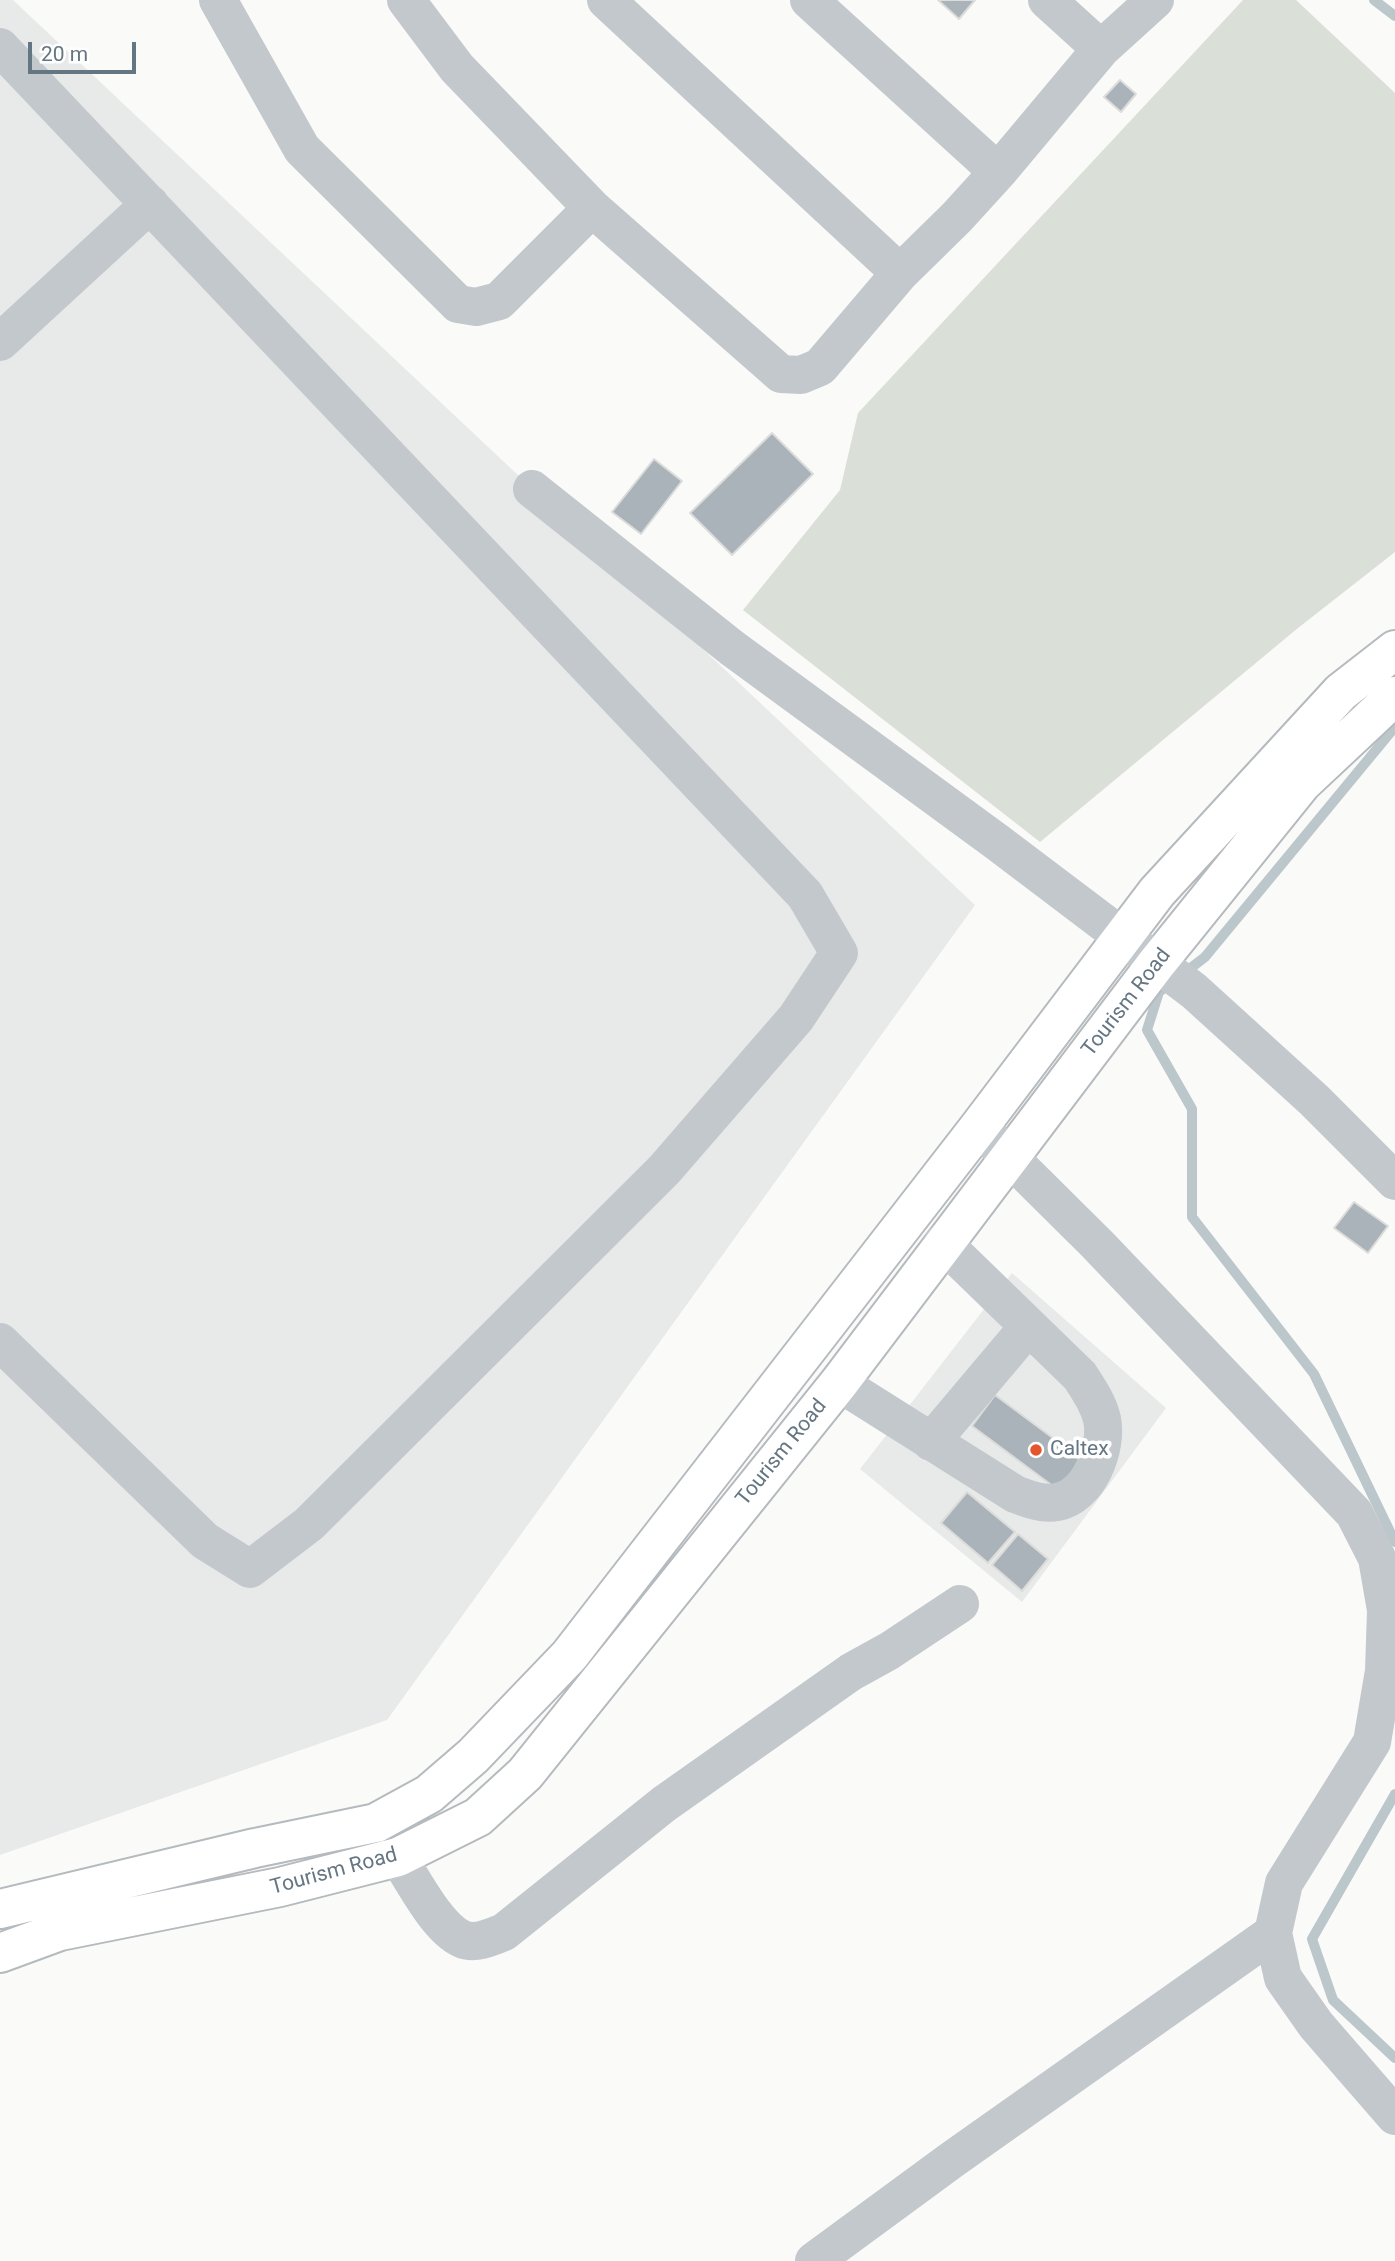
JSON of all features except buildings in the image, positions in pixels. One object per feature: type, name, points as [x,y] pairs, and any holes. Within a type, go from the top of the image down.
[{"type":"main road","name":"Tourism Road","points":[[3,1902],[376,1823],[429,1794],[473,1756],[569,1656],[979,1127],[1157,892],[1341,692],[1395,650]]},
{"type":"main road","name":"Tourism Road","points":[[16,1947],[60,1931],[280,1887],[398,1857],[478,1817],[526,1773],[838,1383],[1010,1156],[1171,975],[1302,783],[1395,696]]},
{"type":"street","points":[[218,0],[302,149],[458,304],[476,307],[499,301],[592,208]]},
{"type":"street","points":[[406,0],[457,68],[592,208],[781,374],[801,375],[820,367],[900,273],[998,172],[1101,49],[1155,0]]},
{"type":"street","points":[[606,0],[900,273]]},
{"type":"street","points":[[809,0],[998,172]]},
{"type":"street","points":[[1047,0],[1101,49]]},
{"type":"street","points":[[0,47],[805,895],[839,953],[796,1018],[664,1170],[309,1524],[250,1569],[205,1541],[0,1342]]},
{"type":"street","points":[[0,342],[149,204]]},
{"type":"street","points":[[533,489],[732,648],[997,842],[1171,975],[1314,1100],[1394,1179]]},
{"type":"street","points":[[979,1127],[1354,1513],[1377,1558],[1386,1610],[1384,1671],[1373,1742],[1284,1883],[1273,1933],[1283,1978],[1317,2025],[1395,2116]]},
{"type":"street","points":[[838,1383],[1015,1494],[1039,1502],[1057,1502],[1075,1494],[1090,1474],[1100,1454],[1103,1437],[1102,1420],[1095,1399],[1080,1376],[943,1243]]},
{"type":"street","points":[[931,1442],[1028,1326]]},
{"type":"street","points":[[398,1857],[442,1924],[463,1940],[485,1940],[504,1932],[664,1804],[851,1672],[889,1651],[960,1604]]},
{"type":"street","points":[[3,1902],[16,1947]]},
{"type":"street","points":[[814,2261],[953,2159],[1273,1933]]},
{"type":"shaded area","points":[[0,0],[13,0],[975,905],[387,1720],[0,1855]]},
{"type":"shaded area","points":[[1243,0],[1296,0],[1395,93],[1395,552],[1298,628],[1040,842],[743,610],[840,490],[858,413]]},
{"type":"shaded area","points":[[1012,1273],[1166,1408],[1022,1602],[860,1469]]},
{"type":"waterway","points":[[1374,0],[1395,16]]},
{"type":"waterway","points":[[1183,974],[1205,957],[1395,727]]},
{"type":"waterway","points":[[1170,984],[1159,992],[1147,1030],[1192,1109],[1192,1217],[1314,1374],[1395,1542]]},
{"type":"waterway","points":[[1395,1794],[1312,1939],[1333,2000],[1395,2058]]},
{"type":"place","name":"Caltex","points":[[1036,1450]]}]
